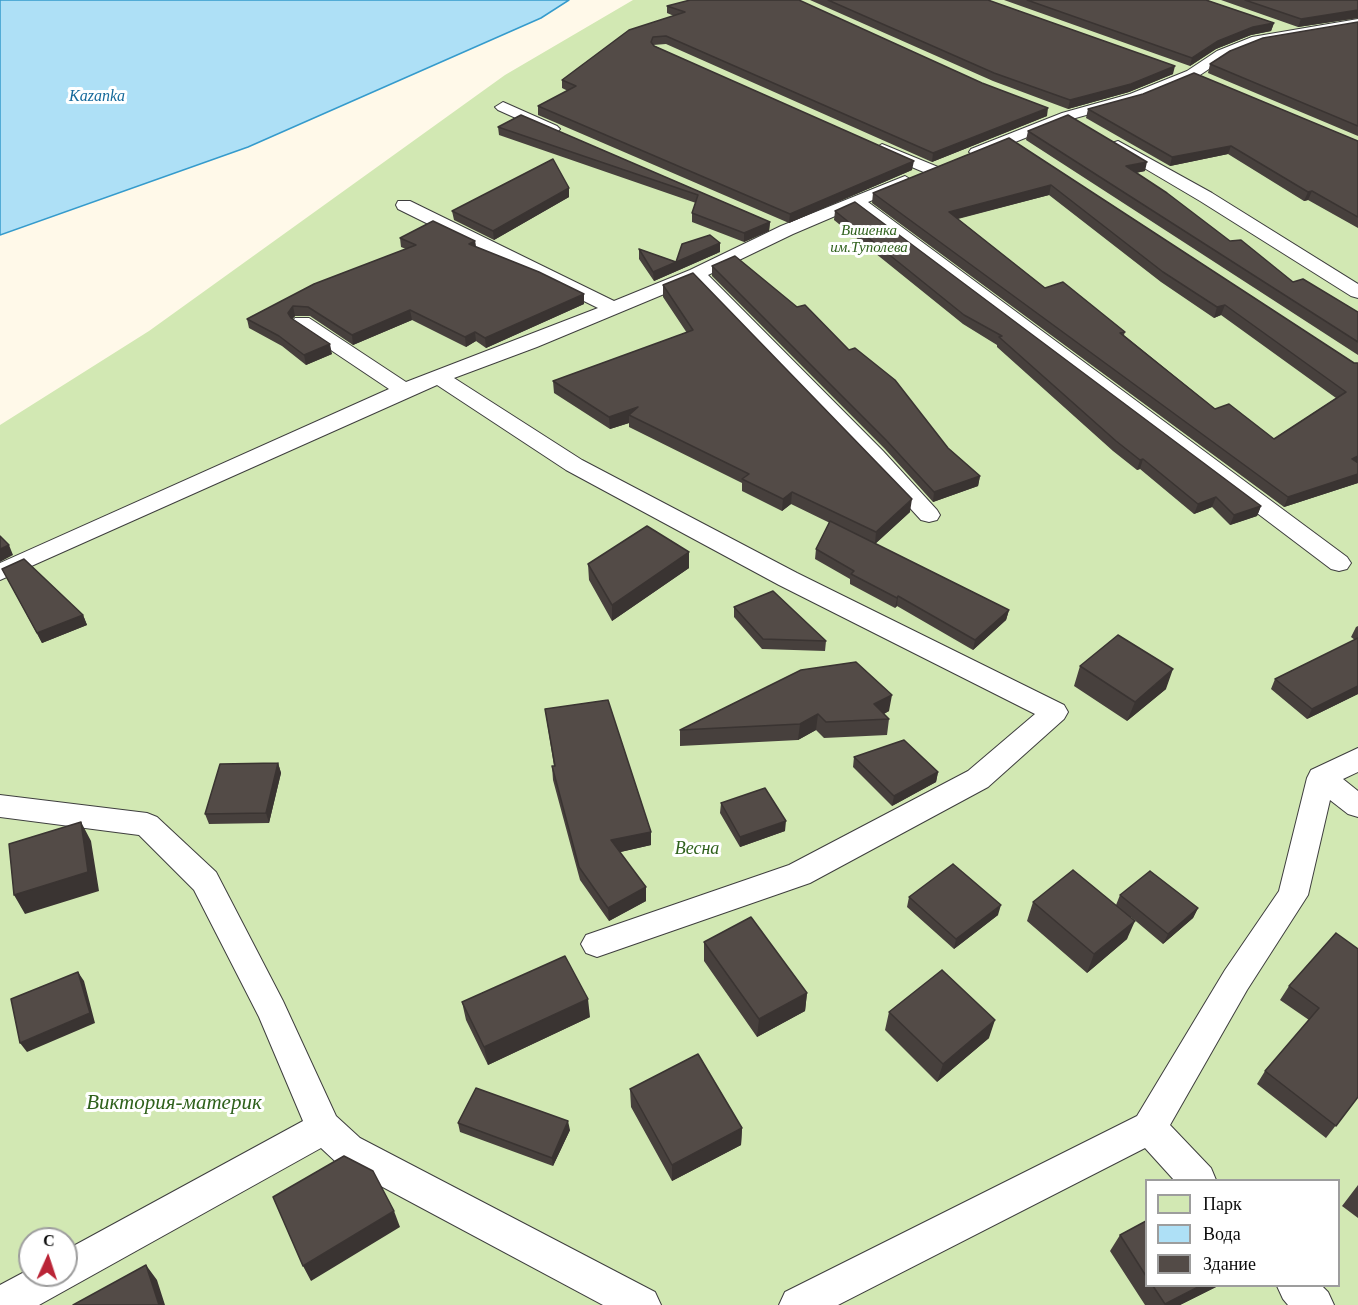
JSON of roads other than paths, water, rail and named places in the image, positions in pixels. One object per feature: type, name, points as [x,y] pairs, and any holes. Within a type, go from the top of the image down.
[{"type":"lane","points":[[0,572],[404,390],[440,378],[696,274],[787,230],[855,201],[1068,116],[1135,97],[1192,74],[1222,54],[1257,40],[1293,32],[1358,23]]},
{"type":"lane","points":[[1274,25],[1293,32]]},
{"type":"lane","points":[[1335,27],[1358,35]]},
{"type":"lane","points":[[1170,66],[1213,82]]},
{"type":"lane","points":[[503,107],[568,136]]},
{"type":"lane","points":[[1047,108],[1087,127]]},
{"type":"lane","points":[[1009,139],[1029,152]]},
{"type":"lane","points":[[1107,139],[1206,197],[1358,292]]},
{"type":"lane","points":[[867,141],[932,171]]},
{"type":"lane","points":[[855,201],[1339,563]]},
{"type":"lane","points":[[404,206],[612,308]]},
{"type":"lane","points":[[765,221],[787,230]]},
{"type":"lane","points":[[696,274],[875,456],[929,515]]},
{"type":"lane","points":[[302,322],[404,390]]},
{"type":"lane","points":[[440,378],[574,465],[788,579],[1055,712],[978,779],[799,874],[597,944]]},
{"type":"lane","points":[[798,1305],[1149,1128],[1236,980],[1293,895],[1321,778],[1358,759]]},
{"type":"lane","points":[[1321,778],[1358,806]]},
{"type":"lane","points":[[0,806],[147,825],[205,881],[272,1011],[324,1128],[348,1150],[642,1305]]},
{"type":"lane","points":[[78,1263],[324,1128]]},
{"type":"lane","points":[[1149,1128],[1197,1179]]},
{"type":"lane","points":[[1,1305],[34,1287]]},
{"type":"lane","points":[[1297,1287],[1315,1305]]},
{"type":"water","name":"Kazanka","points":[[0,0],[569,0],[541,18],[248,147],[0,235]]},
{"type":"park label","name":"Вишенка им.Туполева","points":[[869,240]]},
{"type":"park label","name":"Весна","points":[[697,849]]},
{"type":"park label","name":"Виктория-материк","points":[[174,1103]]}]
